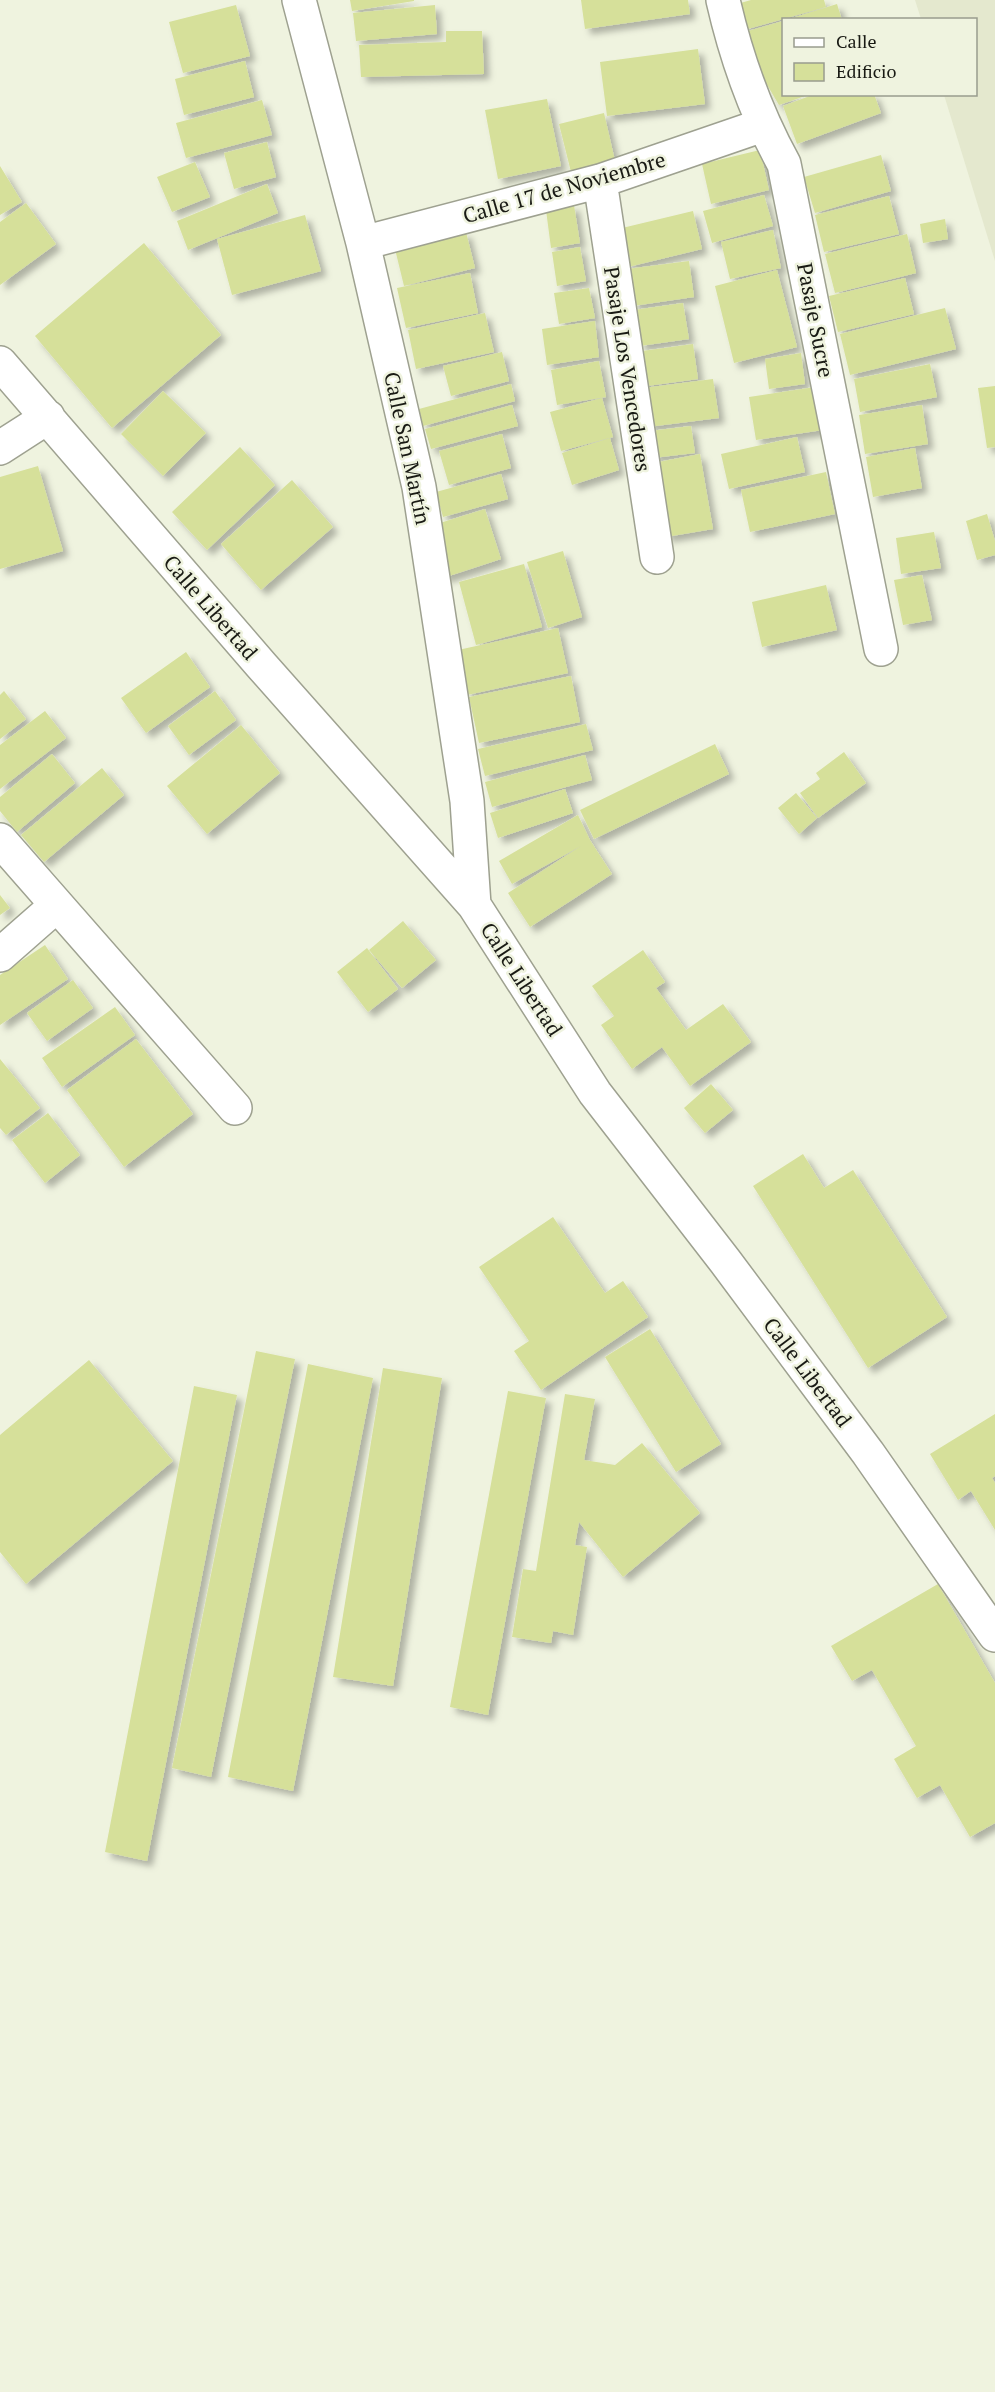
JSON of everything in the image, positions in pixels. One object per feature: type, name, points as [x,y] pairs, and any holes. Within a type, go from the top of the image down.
[{"type":"street","name":"Calle San Martín","points":[[299,0],[363,243],[419,487],[467,801],[474,905]]},
{"type":"street","name":"Pasaje Sucre","points":[[723,0],[728,23],[763,125],[784,164],[881,649]]},
{"type":"street","name":"Calle 17 de Noviembre","points":[[363,243],[600,181],[763,125]]},
{"type":"street","name":"Pasaje Los Vencedores","points":[[600,181],[657,557]]},
{"type":"street","name":"Calle Libertad","points":[[0,363],[262,666],[474,905],[595,1093],[725,1261],[868,1453],[995,1635]]},
{"type":"street","points":[[0,448],[48,417]]},
{"type":"street","points":[[0,840],[235,1108]]},
{"type":"street","points":[[0,955],[57,905]]},
{"type":"shaded area","points":[[915,0],[995,0],[995,261],[944,96],[977,96],[977,18],[921,18]]},
{"type":"building","points":[[350,0],[414,0],[414,1],[352,11]]},
{"type":"building","points":[[581,0],[688,0],[690,14],[585,29]]},
{"type":"building","points":[[751,0],[824,0],[826,7],[744,30],[737,4]]},
{"type":"building","points":[[837,4],[841,18],[792,18]]},
{"type":"building","points":[[236,5],[250,56],[183,73],[169,22]]},
{"type":"building","points":[[435,5],[437,34],[356,41],[353,13]]},
{"type":"building","points":[[782,21],[782,96],[805,96],[779,105],[759,71],[748,31]]},
{"type":"building","points":[[446,31],[482,31],[484,74],[361,77],[359,45],[446,42]]},
{"type":"building","points":[[698,49],[705,104],[607,116],[600,62]]},
{"type":"building","points":[[245,61],[254,97],[184,115],[175,79]]},
{"type":"building","points":[[810,96],[875,96],[881,113],[797,144],[783,106]]},
{"type":"building","points":[[547,99],[561,166],[498,179],[485,110]]},
{"type":"building","points":[[262,100],[272,135],[186,158],[176,123]]},
{"type":"building","points":[[604,113],[616,165],[572,176],[559,124]]},
{"type":"building","points":[[267,142],[276,177],[234,189],[224,153]]},
{"type":"building","points":[[760,150],[769,190],[711,204],[702,164]]},
{"type":"building","points":[[881,155],[891,191],[815,213],[804,177]]},
{"type":"building","points":[[195,162],[210,197],[172,212],[157,177]]},
{"type":"building","points":[[0,166],[22,202],[0,215]]},
{"type":"building","points":[[267,184],[278,213],[188,250],[177,221]]},
{"type":"building","points":[[764,195],[773,226],[712,243],[703,211]]},
{"type":"building","points":[[889,196],[899,234],[824,252],[815,215]]},
{"type":"building","points":[[26,203],[56,244],[0,285],[0,222]]},
{"type":"building","points":[[574,205],[580,243],[551,248],[546,210]]},
{"type":"building","points":[[693,211],[702,249],[628,267],[618,229]]},
{"type":"building","points":[[305,215],[321,271],[232,295],[217,239]]},
{"type":"building","points":[[945,219],[948,239],[923,243],[920,224]]},
{"type":"building","points":[[773,230],[781,268],[730,279],[721,242]]},
{"type":"building","points":[[466,232],[475,268],[404,286],[395,249]]},
{"type":"building","points":[[907,234],[916,273],[835,293],[825,254]]},
{"type":"building","points":[[144,243],[221,335],[112,428],[35,336]]},
{"type":"building","points":[[580,247],[586,281],[557,286],[552,252]]},
{"type":"building","points":[[689,261],[694,297],[633,306],[627,269]]},
{"type":"building","points":[[777,270],[797,347],[734,363],[715,286]]},
{"type":"building","points":[[470,273],[478,313],[406,328],[397,288]]},
{"type":"building","points":[[905,278],[914,314],[838,332],[829,296]]},
{"type":"building","points":[[589,288],[595,318],[559,324],[554,293]]},
{"type":"building","points":[[683,303],[689,339],[640,346],[634,310]]},
{"type":"building","points":[[945,308],[956,349],[850,375],[840,334]]},
{"type":"building","points":[[485,313],[494,352],[416,369],[408,330]]},
{"type":"building","points":[[595,321],[599,357],[547,365],[542,329]]},
{"type":"building","points":[[693,344],[698,379],[640,387],[635,352]]},
{"type":"building","points":[[502,352],[509,381],[451,396],[443,366]]},
{"type":"building","points":[[801,353],[805,384],[769,389],[765,359]]},
{"type":"building","points":[[599,361],[606,397],[557,405],[551,370]]},
{"type":"building","points":[[930,364],[937,397],[860,412],[854,379]]},
{"type":"building","points":[[713,379],[719,418],[648,427],[643,388]]},
{"type":"building","points":[[511,384],[515,401],[423,426],[419,409]]},
{"type":"building","points":[[995,386],[995,447],[987,448],[978,388]]},
{"type":"building","points":[[815,387],[823,430],[756,440],[749,397]]},
{"type":"building","points":[[163,391],[206,433],[163,476],[121,434]]},
{"type":"building","points":[[602,398],[613,437],[561,451],[550,412]]},
{"type":"building","points":[[512,405],[518,426],[431,449],[425,429]]},
{"type":"building","points":[[922,405],[928,444],[865,454],[859,415]]},
{"type":"building","points":[[691,426],[695,453],[653,458],[650,431]]},
{"type":"building","points":[[502,434],[511,468],[449,485],[439,451]]},
{"type":"building","points":[[797,437],[805,472],[729,489],[721,454]]},
{"type":"building","points":[[610,438],[619,470],[572,485],[562,453]]},
{"type":"building","points":[[240,447],[275,485],[207,550],[172,512]]},
{"type":"building","points":[[915,448],[922,488],[873,497],[866,457]]},
{"type":"building","points":[[700,454],[713,529],[666,537],[653,463]]},
{"type":"building","points":[[38,466],[63,551],[0,569],[0,477]]},
{"type":"building","points":[[826,472],[835,514],[750,532],[741,490]]},
{"type":"building","points":[[501,474],[508,499],[443,517],[436,492]]},
{"type":"building","points":[[292,480],[333,527],[261,590],[221,544]]},
{"type":"building","points":[[485,509],[501,559],[443,578],[427,527]]},
{"type":"building","points":[[987,514],[995,541],[995,555],[977,560],[966,521]]},
{"type":"building","points":[[934,532],[941,568],[901,574],[896,538]]},
{"type":"building","points":[[563,551],[582,617],[548,628],[527,562]]},
{"type":"building","points":[[524,564],[542,627],[476,645],[459,582]]},
{"type":"building","points":[[922,575],[932,620],[903,625],[894,580]]},
{"type":"building","points":[[826,585],[837,630],[762,647],[752,602]]},
{"type":"building","points":[[558,628],[568,673],[467,695],[458,650]]},
{"type":"building","points":[[186,652],[210,687],[146,733],[121,698]]},
{"type":"building","points":[[571,676],[580,722],[479,743],[469,697]]},
{"type":"building","points":[[4,691],[26,719],[0,739],[0,695]]},
{"type":"building","points":[[215,691],[236,720],[189,755],[168,726]]},
{"type":"building","points":[[45,711],[66,738],[0,789],[0,745]]},
{"type":"building","points":[[586,724],[593,750],[485,776],[478,749]]},
{"type":"building","points":[[241,725],[280,773],[207,834],[167,786]]},
{"type":"building","points":[[715,744],[729,774],[594,839],[580,810]]},
{"type":"building","points":[[844,752],[866,783],[818,818],[800,793],[820,779],[816,773]]},
{"type":"building","points":[[52,754],[75,783],[17,832],[0,811],[0,797]]},
{"type":"building","points":[[585,755],[592,780],[492,807],[485,782]]},
{"type":"building","points":[[102,768],[124,795],[44,862],[21,835]]},
{"type":"building","points":[[565,789],[573,813],[498,838],[490,813]]},
{"type":"building","points":[[796,793],[817,818],[799,834],[778,808]]},
{"type":"building","points":[[578,815],[590,840],[612,874],[530,927],[508,893],[581,846],[512,884],[499,861]]},
{"type":"building","points":[[0,895],[10,908],[0,915]]},
{"type":"building","points":[[403,921],[436,960],[402,988],[369,950]]},
{"type":"building","points":[[45,945],[68,979],[0,1025],[0,975]]},
{"type":"building","points":[[367,948],[398,989],[368,1012],[337,972]]},
{"type":"building","points":[[643,950],[665,982],[656,988],[686,1030],[723,1004],[751,1042],[690,1086],[662,1047],[632,1069],[601,1025],[614,1016],[592,986]]},
{"type":"building","points":[[73,980],[93,1008],[47,1041],[27,1013]]},
{"type":"building","points":[[115,1007],[135,1035],[62,1087],[42,1058]]},
{"type":"building","points":[[136,1039],[193,1114],[124,1167],[67,1090]]},
{"type":"building","points":[[0,1059],[40,1108],[6,1135],[0,1128]]},
{"type":"building","points":[[711,1084],[733,1110],[705,1133],[684,1108]]},
{"type":"building","points":[[48,1113],[80,1155],[45,1183],[12,1140]]},
{"type":"building","points":[[803,1154],[824,1188],[853,1170],[947,1317],[868,1368],[753,1186]]},
{"type":"building","points":[[553,1217],[605,1293],[623,1281],[648,1317],[541,1390],[514,1351],[529,1341],[479,1267]]},
{"type":"building","points":[[650,1329],[721,1444],[676,1472],[605,1357]]},
{"type":"building","points":[[256,1351],[295,1359],[211,1777],[172,1768]]},
{"type":"building","points":[[89,1360],[173,1461],[26,1584],[0,1552],[0,1435]]},
{"type":"building","points":[[308,1364],[373,1378],[293,1791],[228,1777]]},
{"type":"building","points":[[383,1368],[442,1378],[393,1686],[333,1677]]},
{"type":"building","points":[[194,1386],[237,1395],[147,1861],[105,1852]]},
{"type":"building","points":[[508,1391],[546,1398],[488,1715],[450,1707]]},
{"type":"building","points":[[565,1394],[595,1399],[584,1460],[615,1465],[642,1443],[700,1513],[623,1577],[579,1522],[575,1545],[587,1547],[573,1635],[553,1631],[551,1643],[512,1637],[523,1569],[536,1571]]},
{"type":"building","points":[[995,1414],[995,1476],[992,1478],[995,1483],[995,1530],[971,1491],[958,1500],[930,1454]]},
{"type":"building","points":[[938,1584],[995,1683],[995,1823],[970,1837],[940,1785],[917,1798],[894,1759],[916,1746],[872,1670],[852,1681],[831,1646]]}]
